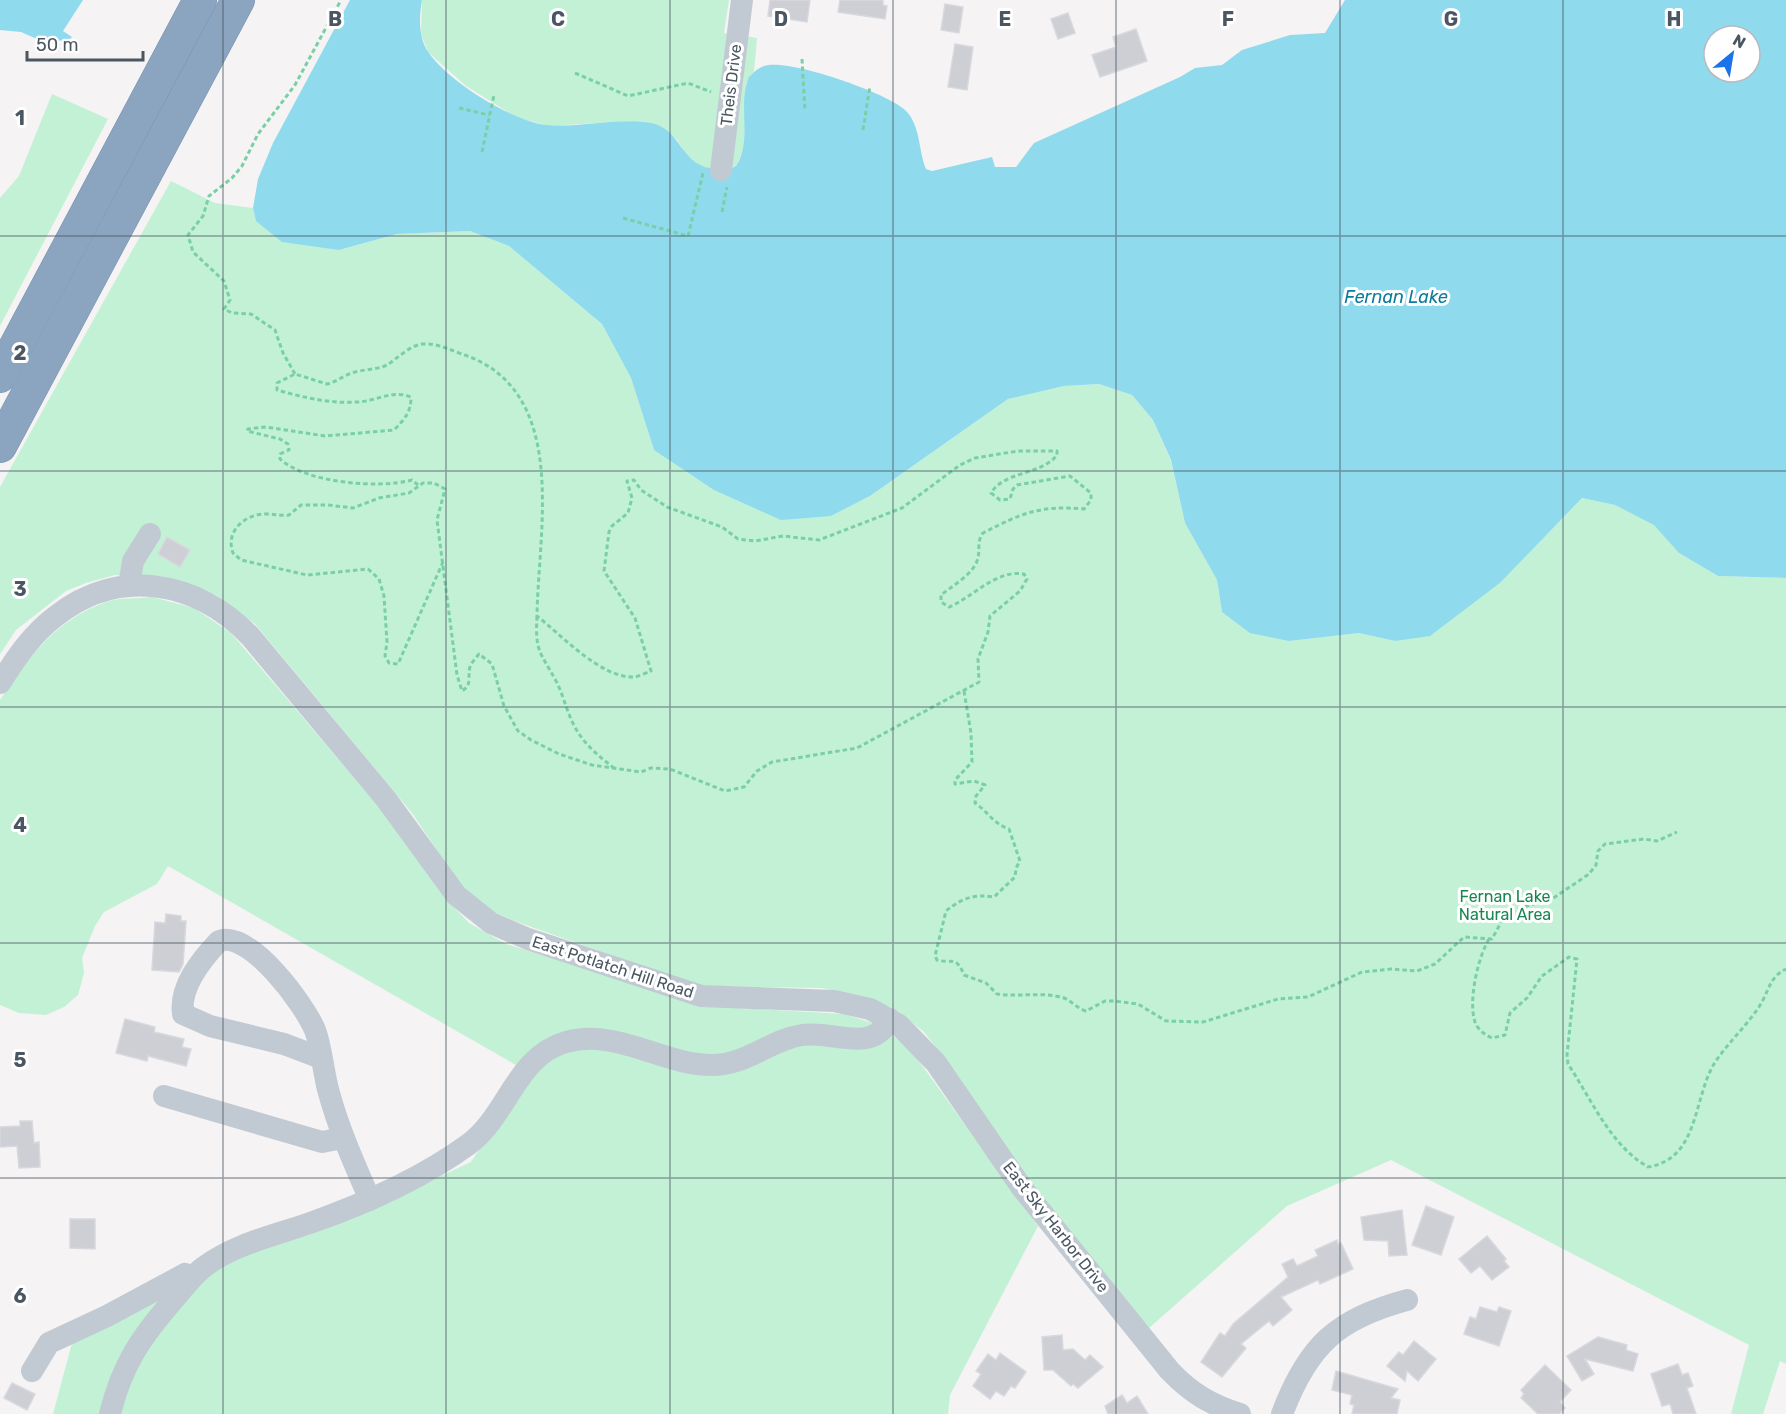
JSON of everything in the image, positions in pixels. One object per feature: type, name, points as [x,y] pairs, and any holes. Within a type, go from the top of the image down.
[{"type":"highway","points":[[0,376],[200,0]]},
{"type":"highway","points":[[0,446],[236,6]]},
{"type":"street","name":"Theis Drive","points":[[713,168],[729,101],[741,9]]},
{"type":"street","points":[[129,586],[133,561],[150,534]]},
{"type":"street","name":"East Potlatch Hill Road","points":[[0,682],[25,647],[55,616],[88,596],[129,586],[149,586],[187,593],[207,601],[237,622],[386,799],[456,895],[491,923],[528,939],[701,996],[834,1001],[859,1006],[890,1019]]},
{"type":"street","points":[[321,1058],[284,1044],[210,1026],[183,1014],[181,1002],[185,989],[219,941],[228,938],[238,942],[275,971],[303,1007],[315,1031],[343,1138],[370,1200]]},
{"type":"street","points":[[110,1414],[116,1388],[132,1353],[204,1266],[246,1245],[370,1200],[413,1180],[481,1135],[495,1118],[518,1079],[533,1061],[555,1046],[568,1042],[611,1042],[700,1064],[726,1064],[741,1062],[803,1035],[858,1039],[873,1036],[883,1031],[890,1019]]},
{"type":"street","name":"East Sky Harbor Drive","points":[[890,1019],[917,1040],[936,1063],[1022,1188],[1170,1371],[1199,1397],[1240,1414]]},
{"type":"street","points":[[164,1096],[322,1142],[343,1138]]},
{"type":"street","points":[[32,1371],[49,1343],[107,1316],[185,1274],[192,1279]]},
{"type":"street","points":[[1282,1414],[1306,1362],[1324,1341],[1354,1318],[1407,1300]]},
{"type":"path","points":[[341,0],[295,85],[258,134],[242,166],[232,178],[209,196],[203,216],[188,235],[193,252],[224,281],[230,300],[224,309],[232,314],[251,314],[275,330],[283,353],[296,374],[327,384],[351,373],[385,366],[416,346],[435,344],[475,358],[511,383],[526,413],[538,450],[543,479],[535,640],[538,653],[556,682],[576,729],[592,751],[615,769]]},
{"type":"path","points":[[802,59],[805,111]]},
{"type":"path","points":[[575,73],[628,96],[688,83],[729,101]]},
{"type":"path","points":[[863,130],[870,86]]},
{"type":"path","points":[[482,152],[494,95]]},
{"type":"path","points":[[459,108],[489,115]]},
{"type":"path","points":[[623,218],[688,236],[713,168]]},
{"type":"path","points":[[296,374],[277,383],[277,390],[316,399],[359,403],[400,392],[411,397],[411,407],[407,417],[394,430],[325,436],[266,427],[251,428],[248,431],[288,444],[289,450],[280,454],[280,459],[288,466],[303,471],[336,480],[374,486],[412,480],[418,485]]},
{"type":"path","points":[[444,562],[398,664],[389,663],[385,656],[384,596],[379,579],[368,569],[307,575],[237,558],[230,542],[236,526],[256,515],[289,515],[301,505],[353,508],[379,498],[409,493],[418,485],[434,483],[445,489],[437,520],[444,562],[457,675],[462,691],[469,682],[470,667],[479,654],[492,664],[504,706],[518,730],[531,740],[559,754],[615,769],[641,772],[651,768],[670,770],[725,791],[744,787],[757,771],[772,762],[857,748],[979,682],[978,659],[988,632],[990,616],[1020,591],[1027,579],[1024,574],[1016,573],[983,585],[949,607],[940,602],[941,595],[978,561],[979,538],[983,533],[1038,508],[1087,507],[1091,493],[1070,476],[1017,486],[1005,501],[992,493],[1001,483],[1055,458],[1057,451],[1047,449],[1018,451],[975,458],[960,465],[902,508],[819,540],[783,537],[755,541],[738,539],[722,527],[667,507],[631,479],[627,484],[632,498],[628,513],[612,526],[606,548],[604,572],[635,618],[651,671],[633,677],[608,670],[559,638],[537,616]]},
{"type":"path","points":[[964,691],[971,733],[972,762],[955,780],[955,784],[974,781],[985,785],[976,796],[975,803],[989,813],[998,825],[1009,829],[1020,861],[1016,867],[1015,877],[994,897],[977,894],[963,899],[946,911],[935,956],[936,960],[952,960],[959,964],[964,975],[986,983],[997,994],[1030,993],[1065,998],[1075,1008],[1086,1011],[1105,1001],[1138,1004],[1166,1021],[1194,1023],[1285,997],[1308,997],[1362,972],[1391,969],[1417,971],[1434,964],[1464,937],[1489,939]]},
{"type":"path","points":[[1677,832],[1657,842],[1644,838],[1605,844],[1598,851],[1596,865],[1589,874],[1556,897],[1515,910],[1504,917],[1478,961],[1474,1012],[1479,1029],[1492,1038],[1505,1035],[1510,1013],[1527,998],[1542,976],[1569,957],[1577,959],[1568,1064],[1615,1139],[1630,1156],[1648,1167],[1665,1161],[1680,1149],[1692,1129],[1714,1064],[1762,1002],[1775,976],[1786,969]]},
{"type":"green space","points":[[422,0],[729,0],[724,33],[757,38],[754,72],[746,84],[744,149],[736,166],[721,170],[700,167],[688,159],[678,141],[662,127],[630,121],[550,126],[517,118],[466,86],[428,52],[421,34]]},
{"type":"green space","points":[[52,94],[108,119],[0,326],[0,198],[19,176]]},
{"type":"green space","name":"Fernan Lake Natural Area","points":[[171,181],[215,203],[253,208],[256,221],[339,250],[397,234],[470,231],[509,246],[602,324],[631,378],[654,450],[831,516],[870,496],[1008,399],[1064,386],[1099,384],[1132,395],[1153,420],[1171,461],[1185,523],[1217,580],[1222,612],[1289,641],[1359,633],[1395,641],[1501,582],[1582,498],[1615,505],[1655,525],[1679,553],[1718,576],[1786,578],[1786,1364],[1780,1361],[1763,1414],[1731,1414],[1749,1345],[1391,1160],[1287,1206],[1149,1328],[1032,1186],[954,1070],[924,1032],[898,1011],[870,998],[822,988],[700,986],[488,910],[461,886],[412,813],[255,624],[216,595],[161,576],[115,575],[66,591],[16,630],[0,654],[0,487]]},
{"type":"green space","points":[[152,597],[194,608],[231,633],[378,806],[444,897],[469,923],[506,944],[705,1006],[844,1014],[879,1025],[911,1050],[1038,1226],[950,1395],[948,1414],[53,1414],[72,1343],[255,1251],[351,1218],[471,1162],[530,1073],[168,866],[157,884],[104,912],[95,926],[82,958],[84,973],[78,995],[64,1007],[46,1015],[19,1013],[0,1005],[0,700],[33,655],[72,619],[111,600]]},
{"type":"water","points":[[0,0],[83,0],[63,31],[72,37],[68,41],[37,39],[21,32],[0,30]]},
{"type":"water","name":"Fernan Lake","points":[[350,0],[422,0],[421,34],[425,47],[438,64],[482,98],[533,122],[559,126],[625,121],[651,123],[661,126],[675,138],[686,153],[700,165],[723,170],[729,169],[736,166],[744,145],[744,99],[749,77],[764,66],[793,67],[836,78],[877,94],[904,109],[916,130],[926,169],[932,171],[992,157],[995,167],[1016,167],[1034,143],[1180,77],[1195,68],[1222,65],[1242,50],[1290,35],[1325,33],[1345,0],[1786,0],[1786,578],[1718,576],[1679,553],[1654,525],[1615,505],[1582,498],[1501,582],[1430,636],[1395,641],[1359,633],[1289,641],[1250,633],[1222,612],[1217,580],[1185,523],[1171,460],[1153,420],[1132,395],[1099,384],[1064,386],[1008,399],[870,496],[831,516],[781,520],[714,490],[654,450],[631,378],[602,324],[509,246],[470,231],[397,234],[339,250],[282,242],[256,221],[253,208],[258,179],[273,143]]},
{"type":"building","points":[[770,0],[810,0],[807,22],[768,16]]},
{"type":"building","points":[[840,0],[883,0],[883,5],[887,6],[885,19],[838,12]]},
{"type":"building","points":[[945,4],[963,7],[959,33],[941,30]]},
{"type":"building","points":[[1068,13],[1075,33],[1058,39],[1051,19]]},
{"type":"building","points":[[1136,29],[1147,61],[1100,77],[1092,55],[1116,47],[1113,37]]},
{"type":"building","points":[[955,44],[973,47],[967,90],[948,87]]},
{"type":"building","points":[[167,537],[190,550],[180,567],[158,554]]},
{"type":"building","points":[[166,914],[181,916],[181,921],[186,921],[183,964],[179,972],[152,970],[155,922],[165,923]]},
{"type":"building","points":[[125,1019],[155,1027],[154,1032],[184,1039],[182,1047],[191,1049],[186,1066],[148,1056],[147,1061],[116,1053]]},
{"type":"building","points":[[20,1121],[32,1121],[34,1143],[39,1142],[40,1167],[19,1168],[17,1146],[0,1147],[0,1127],[20,1126]]},
{"type":"building","points":[[1426,1206],[1454,1217],[1441,1255],[1412,1245]]},
{"type":"building","points":[[1402,1210],[1407,1255],[1389,1256],[1388,1241],[1364,1240],[1361,1217]]},
{"type":"building","points":[[70,1219],[95,1219],[95,1249],[70,1248]]},
{"type":"building","points":[[1487,1236],[1506,1259],[1504,1261],[1509,1267],[1492,1280],[1480,1266],[1471,1273],[1459,1259]]},
{"type":"building","points":[[1337,1240],[1338,1244],[1341,1243],[1353,1269],[1320,1284],[1318,1280],[1281,1297],[1292,1310],[1273,1326],[1269,1321],[1241,1344],[1246,1348],[1222,1377],[1201,1362],[1220,1333],[1225,1336],[1233,1324],[1288,1277],[1282,1264],[1293,1259],[1297,1266],[1318,1256],[1315,1250]]},
{"type":"building","points":[[1480,1307],[1497,1312],[1499,1307],[1511,1311],[1499,1346],[1464,1334],[1470,1317],[1476,1319]]},
{"type":"building","points":[[1062,1335],[1063,1350],[1073,1349],[1085,1360],[1090,1355],[1103,1367],[1078,1388],[1073,1384],[1071,1386],[1053,1370],[1044,1370],[1042,1337]]},
{"type":"building","points":[[1598,1337],[1627,1345],[1626,1350],[1638,1354],[1633,1371],[1585,1359],[1594,1374],[1582,1381],[1567,1356]]},
{"type":"building","points":[[1414,1341],[1436,1359],[1418,1381],[1407,1371],[1405,1381],[1387,1366],[1399,1352],[1403,1355]]},
{"type":"building","points":[[1000,1353],[1026,1372],[1015,1388],[1011,1386],[1004,1396],[996,1391],[990,1399],[973,1386],[981,1374],[976,1371],[988,1354],[996,1360]]},
{"type":"building","points":[[1678,1364],[1682,1375],[1688,1373],[1693,1386],[1687,1388],[1696,1414],[1673,1414],[1670,1404],[1662,1406],[1651,1374]]},
{"type":"building","points":[[1545,1365],[1571,1390],[1560,1402],[1565,1408],[1559,1414],[1538,1414],[1521,1398],[1524,1394],[1521,1390]]},
{"type":"building","points":[[1336,1371],[1398,1389],[1391,1398],[1400,1400],[1397,1414],[1352,1414],[1354,1405],[1350,1404],[1352,1395],[1332,1390]]},
{"type":"building","points":[[12,1383],[35,1394],[27,1410],[4,1398]]},
{"type":"building","points":[[1122,1395],[1127,1403],[1137,1396],[1148,1414],[1108,1414],[1105,1406]]}]
